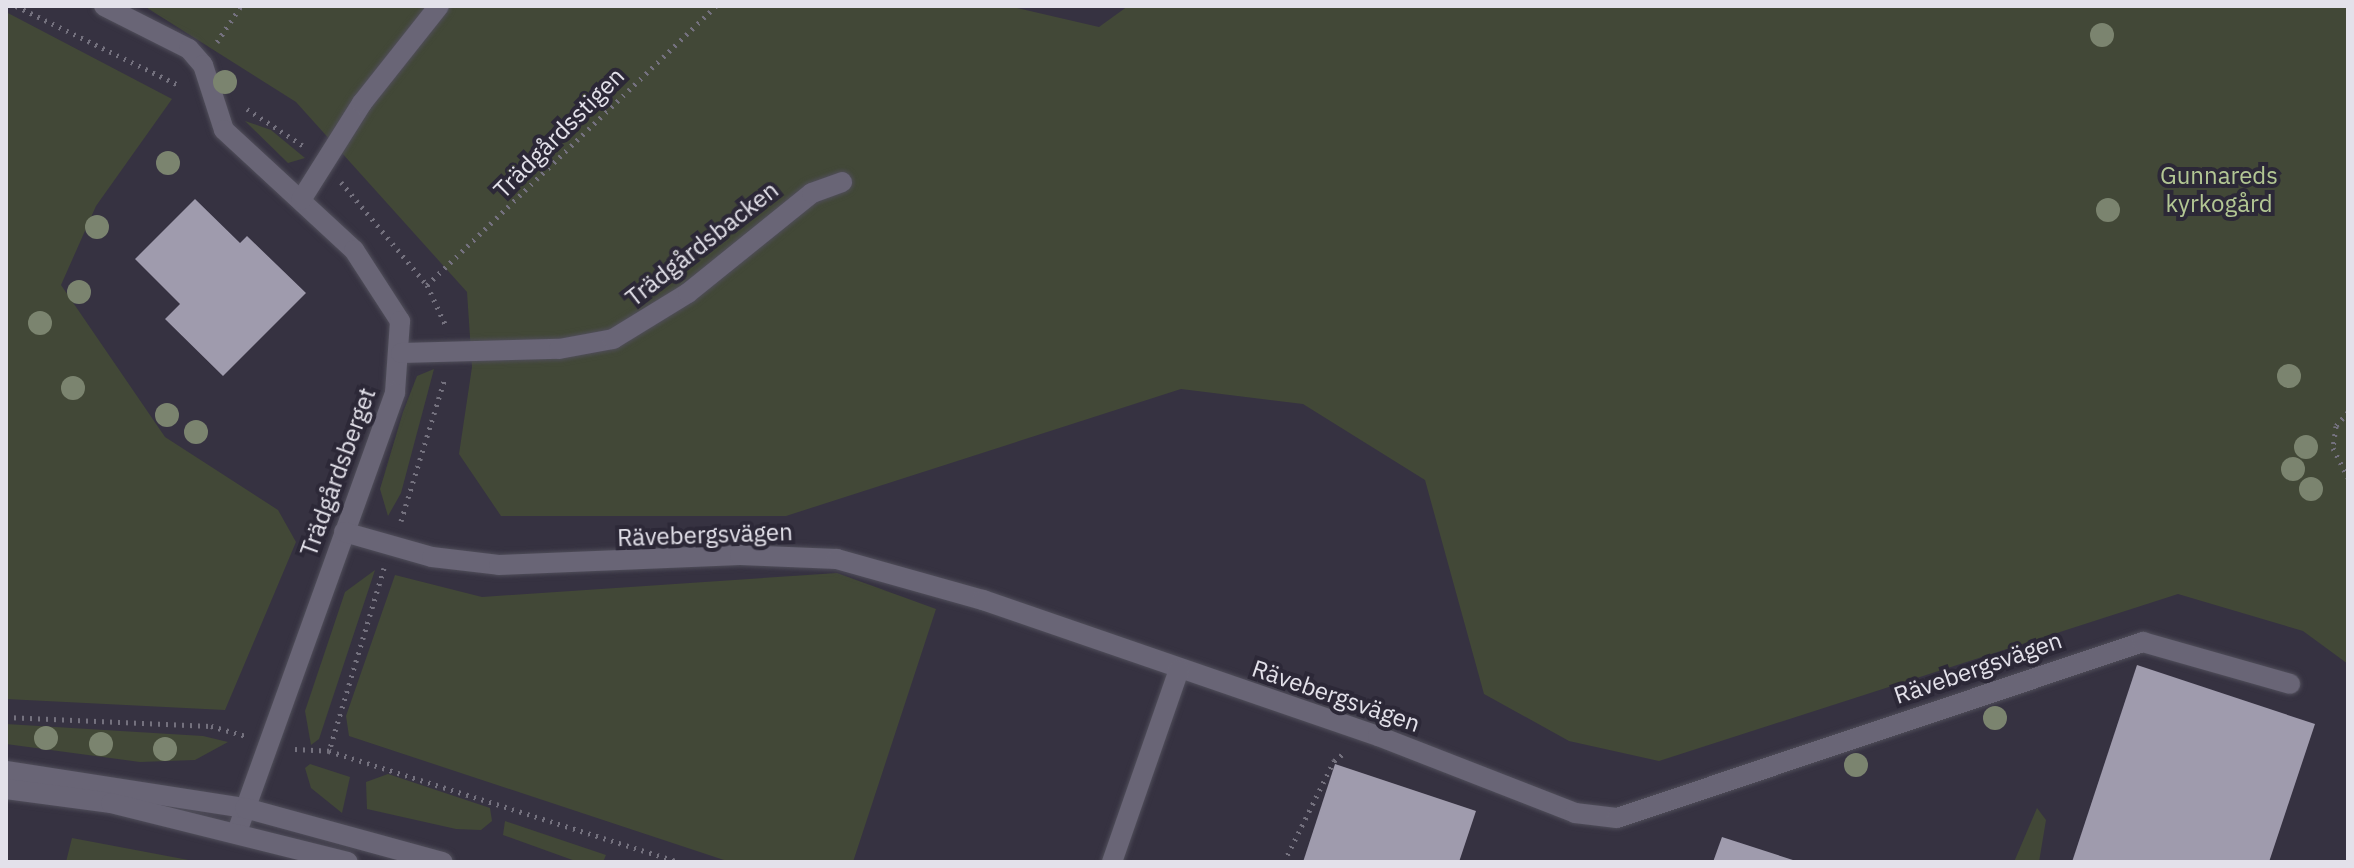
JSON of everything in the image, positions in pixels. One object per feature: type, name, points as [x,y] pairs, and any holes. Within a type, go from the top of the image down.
[{"type":"street","points":[[104,6],[189,49],[203,65]]},
{"type":"street","points":[[301,200],[362,103],[439,6]]},
{"type":"street","name":"Trädgårdsberget","points":[[203,65],[211,97],[239,150],[301,200],[389,295],[400,321],[401,353],[395,393],[237,832]]},
{"type":"street","name":"Trädgårdsbacken","points":[[401,353],[559,349],[613,339],[688,293],[812,193],[842,182]]},
{"type":"street","name":"Rävebergsvägen","points":[[344,532],[392,546],[499,565],[740,555],[837,559],[983,600],[1179,670],[1374,734],[1575,813],[1617,818],[2143,642],[2290,684]]},
{"type":"street","points":[[1112,862],[1179,670]]},
{"type":"street","points":[[6,771],[245,808],[443,862]]},
{"type":"street","points":[[6,789],[237,832],[348,862]]},
{"type":"path","points":[[16,6],[211,97]]},
{"type":"path","points":[[203,65],[241,6]]},
{"type":"path","name":"Trädgårdsstigen","points":[[427,285],[716,6]]},
{"type":"path","points":[[2348,412],[2336,426],[2333,448],[2348,478]]},
{"type":"path","points":[[329,751],[334,716],[392,546]]},
{"type":"path","points":[[6,717],[211,726],[268,742],[329,751],[678,862]]},
{"type":"path","points":[[1284,862],[1334,761],[1374,734]]},
{"type":"green space","name":"Gunnareds kyrkogård","points":[[144,6],[1008,6],[1099,27],[1128,6],[2348,6],[2348,664],[2303,631],[2178,594],[1659,761],[1569,741],[1484,694],[1425,480],[1303,404],[1181,389],[786,516],[501,516],[459,454],[472,367],[467,292],[296,102]]},
{"type":"green space","points":[[6,12],[172,99],[96,206],[61,285],[165,437],[278,510],[296,542],[225,710],[6,699]]},
{"type":"green space","points":[[245,121],[271,130],[305,158],[288,163]]},
{"type":"green space","points":[[434,369],[401,493],[388,516],[380,489],[403,412],[417,376]]},
{"type":"green space","points":[[375,570],[319,739],[311,745],[305,711],[345,592]]},
{"type":"green space","points":[[837,573],[936,609],[853,862],[730,862],[349,736],[346,716],[395,575],[482,597]]},
{"type":"green space","points":[[6,724],[203,736],[228,742],[195,760],[140,762],[6,744]]},
{"type":"green space","points":[[310,764],[350,777],[342,813],[311,788],[305,768]]},
{"type":"green space","points":[[388,774],[490,808],[492,821],[481,830],[456,829],[367,809],[366,782]]},
{"type":"green space","points":[[2037,808],[2046,820],[2039,862],[2014,862]]},
{"type":"green space","points":[[505,821],[606,855],[603,862],[578,862],[503,835]]},
{"type":"green space","points":[[72,838],[199,862],[66,862]]},
{"type":"building","points":[[195,199],[240,243],[247,236],[306,293],[223,376],[165,319],[180,304],[135,259]]},
{"type":"building","points":[[2137,665],[2315,724],[2269,862],[2072,862]]},
{"type":"building","points":[[1335,764],[1476,811],[1459,862],[1303,862]]},
{"type":"building","points":[[1722,837],[1796,861],[1796,862],[1713,862]]}]
